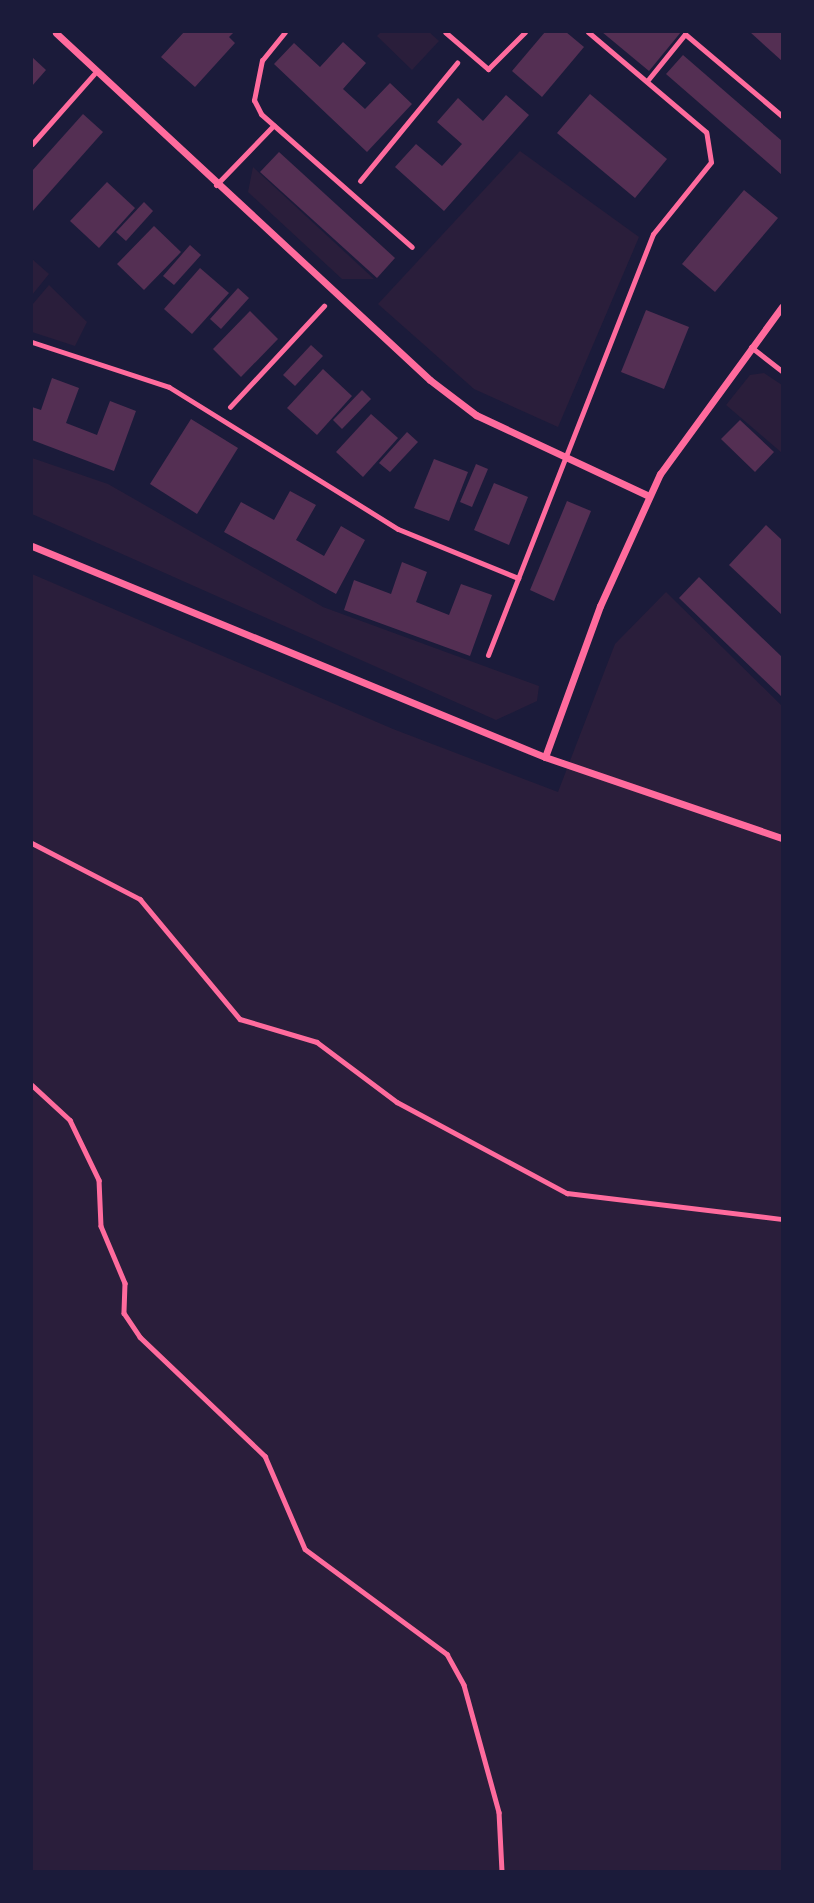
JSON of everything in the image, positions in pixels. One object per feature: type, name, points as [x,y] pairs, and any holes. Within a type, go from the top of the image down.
[{"type":"street","points":[[56,32],[94,74],[467,408],[562,458],[649,496]]},
{"type":"street","points":[[545,757],[649,496],[750,346],[782,307]]},
{"type":"street","points":[[32,546],[545,757],[782,838]]},
{"type":"lane","points":[[285,32],[267,51],[254,100],[274,125],[412,247]]},
{"type":"lane","points":[[445,32],[488,69],[525,32]]},
{"type":"lane","points":[[488,655],[562,458],[653,234],[711,162],[706,132],[588,32]]},
{"type":"lane","points":[[647,80],[686,33],[782,116]]},
{"type":"lane","points":[[32,144],[94,74]]},
{"type":"lane","points":[[216,185],[274,125]]},
{"type":"lane","points":[[32,342],[135,372],[219,419],[398,529],[518,578]]},
{"type":"lane","points":[[750,346],[782,371]]},
{"type":"path","points":[[351,192],[467,51]]},
{"type":"path","points":[[219,419],[337,292]]},
{"type":"path","points":[[32,843],[140,899],[240,1019],[317,1042],[397,1102],[568,1194],[782,1219]]},
{"type":"path","points":[[32,1085],[70,1120],[99,1180],[101,1226],[125,1283],[124,1313],[140,1337],[265,1456],[304,1549],[447,1654],[464,1685],[499,1812],[502,1871]]},
{"type":"shaded area","points":[[381,32],[429,32],[439,41],[412,70],[377,36]]},
{"type":"shaded area","points":[[520,151],[639,237],[558,427],[474,389],[378,304]]},
{"type":"shaded area","points":[[253,167],[374,279],[342,279],[248,192]]},
{"type":"shaded area","points":[[32,259],[49,274],[32,295]]},
{"type":"shaded area","points":[[49,285],[87,322],[75,346],[32,332],[32,305]]},
{"type":"shaded area","points":[[764,373],[782,385],[782,453],[726,405],[750,375]]},
{"type":"shaded area","points":[[32,458],[108,484],[323,607],[539,686],[537,701],[496,720],[32,514]]},
{"type":"shaded area","points":[[32,574],[393,729],[558,792],[615,644],[666,592],[782,706],[782,1871],[32,1871]]},
{"type":"building","points":[[184,32],[234,32],[229,37],[235,43],[195,87],[161,57]]},
{"type":"building","points":[[545,32],[566,32],[584,47],[542,97],[512,71]]},
{"type":"building","points":[[602,32],[681,32],[649,71]]},
{"type":"building","points":[[750,32],[782,32],[782,61]]},
{"type":"building","points":[[343,42],[366,63],[343,89],[365,109],[390,83],[412,104],[367,152],[274,64],[294,43],[320,67]]},
{"type":"building","points":[[683,55],[782,141],[782,175],[666,74]]},
{"type":"building","points":[[32,57],[46,70],[32,86]]},
{"type":"building","points":[[590,94],[667,159],[635,198],[557,133]]},
{"type":"building","points":[[506,95],[529,115],[444,211],[395,167],[416,144],[442,166],[462,144],[437,122],[458,98],[483,121]]},
{"type":"building","points":[[83,114],[103,132],[32,212],[32,171]]},
{"type":"building","points":[[279,152],[395,258],[377,278],[260,172]]},
{"type":"building","points":[[107,182],[135,208],[99,248],[70,221]]},
{"type":"building","points":[[744,190],[778,218],[715,292],[682,264]]},
{"type":"building","points":[[144,202],[153,211],[126,241],[116,232]]},
{"type":"building","points":[[154,226],[181,252],[144,290],[117,264]]},
{"type":"building","points":[[190,245],[201,255],[174,285],[163,276]]},
{"type":"building","points":[[200,268],[229,293],[192,334],[164,309]]},
{"type":"building","points":[[238,288],[249,298],[221,329],[210,319]]},
{"type":"building","points":[[646,310],[689,327],[664,389],[621,372]]},
{"type":"building","points":[[250,311],[278,339],[241,377],[213,349]]},
{"type":"building","points":[[311,345],[323,356],[295,386],[283,375]]},
{"type":"building","points":[[323,369],[352,396],[317,435],[287,408]]},
{"type":"building","points":[[52,378],[79,388],[66,423],[97,435],[110,401],[136,411],[114,471],[32,440],[32,407],[41,410]]},
{"type":"building","points":[[362,390],[371,399],[342,429],[333,420]]},
{"type":"building","points":[[371,414],[398,438],[363,477],[336,452]]},
{"type":"building","points":[[191,419],[238,448],[197,514],[150,484]]},
{"type":"building","points":[[740,420],[774,452],[755,472],[721,439]]},
{"type":"building","points":[[407,432],[418,442],[390,472],[379,463]]},
{"type":"building","points":[[434,459],[468,472],[449,521],[414,508]]},
{"type":"building","points":[[476,464],[488,469],[472,507],[460,502]]},
{"type":"building","points":[[494,483],[528,497],[509,545],[474,530]]},
{"type":"building","points":[[290,491],[316,505],[296,540],[324,556],[341,526],[365,540],[336,594],[224,532],[241,502],[274,520]]},
{"type":"building","points":[[567,501],[591,511],[554,601],[530,590]]},
{"type":"building","points":[[766,525],[782,540],[782,615],[729,565]]},
{"type":"building","points":[[402,562],[427,572],[416,602],[449,615],[461,584],[492,595],[470,656],[344,610],[354,580],[391,594]]},
{"type":"building","points":[[699,577],[782,657],[782,697],[679,598]]}]
